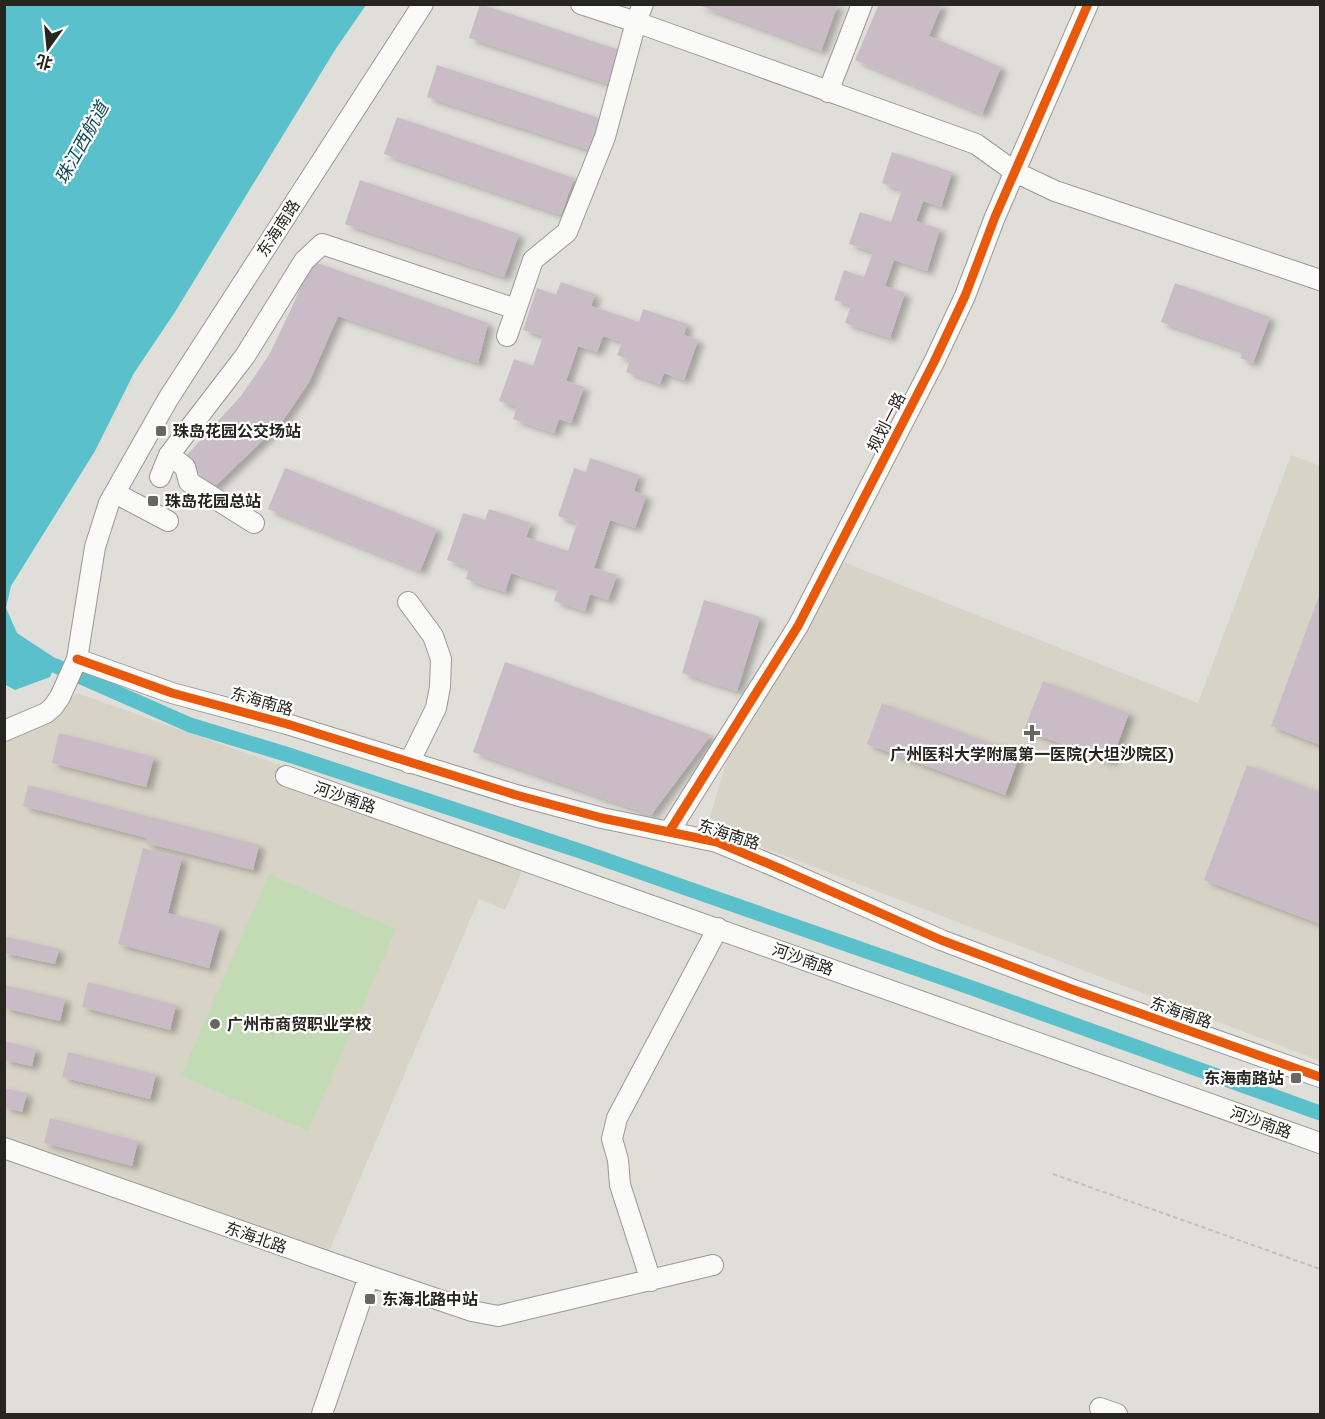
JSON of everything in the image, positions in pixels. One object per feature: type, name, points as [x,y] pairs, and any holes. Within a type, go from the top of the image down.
[{"type":"street","name":"东海南路","points":[[4,731],[46,713],[57,703],[64,692],[75,665],[95,547],[109,503],[168,399],[423,4]]},
{"type":"street","points":[[581,4],[640,13],[828,92],[976,144],[1015,172],[1055,191],[1320,280]]},
{"type":"street","points":[[828,92],[862,4]]},
{"type":"street","name":"规划一路","points":[[669,832],[798,626],[934,362],[965,296],[1015,172],[1088,4]]},
{"type":"street","points":[[507,336],[534,260],[567,232],[605,136],[640,13]]},
{"type":"street","points":[[160,477],[169,455],[245,356],[304,261],[322,244],[516,309]]},
{"type":"street","points":[[169,455],[184,467],[189,482],[254,523]]},
{"type":"street","points":[[115,494],[168,521]]},
{"type":"street","points":[[408,602],[433,636],[441,659],[440,687],[436,708],[409,763]]},
{"type":"street","name":"东海南路","points":[[75,665],[287,724],[556,806],[717,842],[941,940],[1074,990],[1320,1077]]},
{"type":"street","name":"河沙南路","points":[[286,776],[1320,1143]]},
{"type":"street","points":[[651,1281],[620,1185],[618,1160],[612,1139],[617,1118],[718,928]]},
{"type":"street","name":"东海北路","points":[[4,1148],[369,1276],[472,1311],[498,1316],[713,1265]]},
{"type":"street","points":[[322,1414],[369,1276]]},
{"type":"path","points":[[1053,1174],[1320,1269]]},
{"type":"shaded area","name":"广州医科大学附属第一医院(大坦沙院区)","points":[[1291,455],[1320,466],[1320,1061],[707,826],[726,763],[836,559],[1198,703]]},
{"type":"shaded area","name":"广州市商贸职业学校","points":[[77,693],[280,765],[274,780],[522,872],[505,910],[479,899],[328,1254],[5,1138],[5,742],[35,728],[54,715]]},
{"type":"green space","points":[[269,874],[396,929],[308,1131],[181,1076]]},
{"type":"water","name":"珠江西航道","points":[[4,5],[366,5],[335,50],[175,312],[134,373],[95,451],[11,586],[6,608],[17,633],[58,660],[50,677],[15,690],[4,684]]},
{"type":"building","points":[[480,4],[619,50],[608,84],[469,38]]},
{"type":"building","points":[[696,4],[838,4],[821,51]]},
{"type":"building","points":[[879,4],[942,4],[929,36],[1001,67],[982,114],[855,60]]},
{"type":"building","points":[[437,65],[599,118],[589,150],[427,97]]},
{"type":"building","points":[[397,117],[574,178],[561,215],[384,154]]},
{"type":"building","points":[[892,152],[952,172],[941,207],[923,201],[916,221],[940,229],[927,271],[894,260],[885,286],[905,293],[890,338],[845,323],[851,305],[834,300],[844,270],[864,277],[873,252],[849,244],[860,212],[891,222],[902,190],[882,183]]},
{"type":"building","points":[[360,180],[519,234],[504,277],[345,224]]},
{"type":"building","points":[[311,261],[488,323],[478,363],[338,316],[309,382],[282,422],[212,489],[185,457],[241,396],[269,355]]},
{"type":"building","points":[[561,282],[595,294],[591,306],[639,322],[643,309],[687,324],[684,335],[698,340],[684,380],[664,373],[660,384],[626,372],[630,360],[617,355],[622,342],[603,336],[597,352],[578,346],[566,381],[584,387],[571,423],[559,419],[554,433],[513,419],[517,407],[499,401],[514,359],[533,366],[543,336],[523,330],[537,288],[556,295]]},
{"type":"building","points":[[1175,283],[1270,317],[1253,363],[1240,358],[1243,351],[1161,322]]},
{"type":"building","points":[[590,458],[639,475],[634,491],[646,496],[635,528],[610,520],[594,568],[617,575],[608,600],[590,594],[585,611],[554,601],[558,588],[511,573],[505,592],[466,579],[469,568],[447,560],[463,513],[485,520],[489,509],[531,523],[526,537],[568,551],[577,523],[558,516],[574,468],[586,472]]},
{"type":"building","points":[[285,468],[437,529],[420,571],[268,509]]},
{"type":"building","points":[[1320,593],[1320,745],[1271,726]]},
{"type":"building","points":[[704,600],[760,617],[737,691],[682,673]]},
{"type":"building","points":[[505,662],[711,735],[651,815],[473,752]]},
{"type":"building","points":[[1043,681],[1129,713],[1111,762],[1024,730]]},
{"type":"building","points":[[882,703],[1020,754],[1005,795],[867,744]]},
{"type":"building","points":[[59,733],[154,757],[146,787],[52,763]]},
{"type":"building","points":[[1247,765],[1320,792],[1320,924],[1204,880]]},
{"type":"building","points":[[28,785],[259,845],[253,870],[146,843],[147,838],[23,806]]},
{"type":"building","points":[[143,848],[182,858],[168,913],[220,927],[209,968],[118,944]]},
{"type":"building","points":[[4,936],[59,949],[55,964],[4,953]]},
{"type":"building","points":[[88,982],[176,1005],[170,1030],[82,1007]]},
{"type":"building","points":[[4,985],[65,999],[60,1021],[4,1008]]},
{"type":"building","points":[[4,1041],[36,1049],[32,1066],[4,1060]]},
{"type":"building","points":[[68,1052],[156,1074],[150,1099],[62,1077]]},
{"type":"building","points":[[4,1088],[27,1093],[22,1112],[4,1107]]},
{"type":"building","points":[[50,1118],[138,1141],[132,1166],[44,1143]]},
{"type":"waterway","points":[[56,666],[190,725],[292,756],[583,852],[1320,1113]]},
{"type":"cycle path","points":[[669,832],[798,626],[934,362],[965,296],[995,217],[1088,4]]},
{"type":"cycle path","points":[[77,659],[172,693],[287,724],[516,795],[602,818],[717,842],[941,940],[1074,990],[1320,1077]]},
{"type":"place","name":"珠岛花园公交场站","points":[[161,431]]},
{"type":"place","name":"珠岛花园总站","points":[[153,501]]},
{"type":"place","name":"广州医科大学附属第一医院(大坦沙院区)","points":[[1032,733]]},
{"type":"place","name":"广州市商贸职业学校","points":[[215,1024]]},
{"type":"place","name":"东海南路站","points":[[1296,1078]]},
{"type":"place","name":"东海北路中站","points":[[370,1299]]}]
